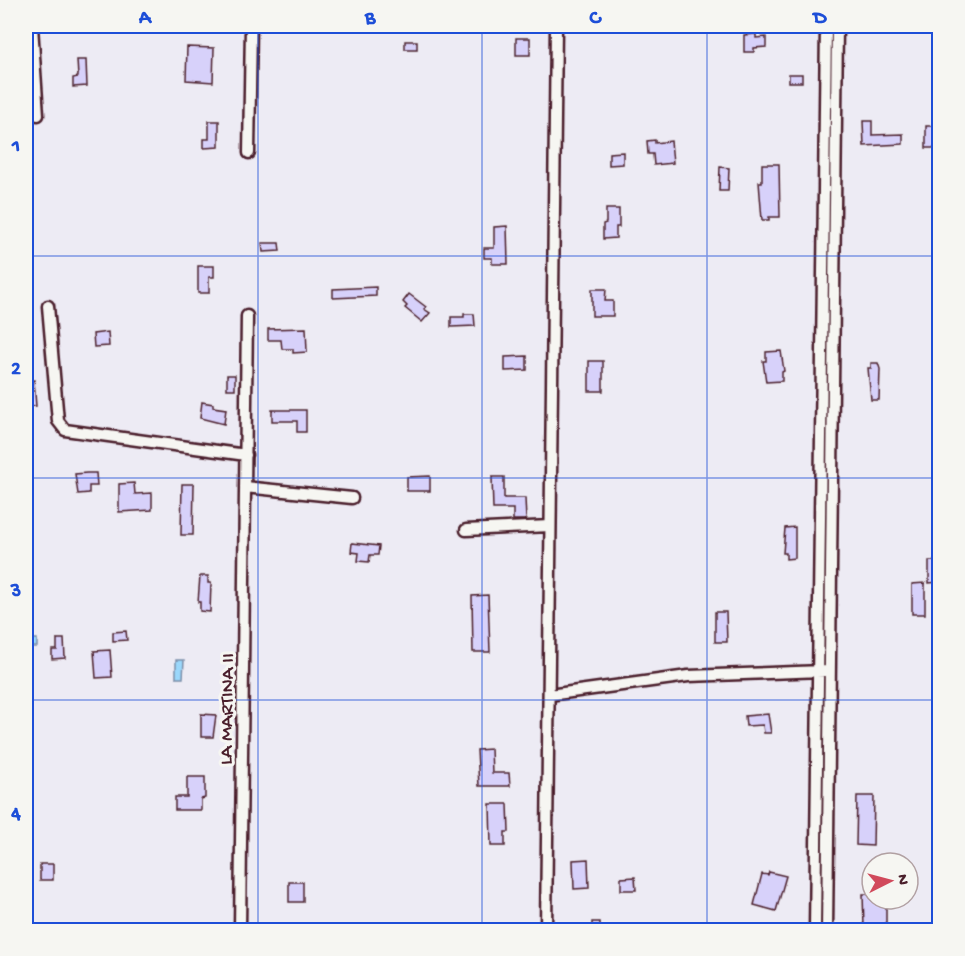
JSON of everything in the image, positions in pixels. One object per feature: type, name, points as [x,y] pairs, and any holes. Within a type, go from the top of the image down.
[{"type":"street","points":[[32,26],[38,115]]},
{"type":"street","points":[[249,153],[250,26]]},
{"type":"street","points":[[546,930],[556,26]]},
{"type":"street","points":[[814,930],[826,26]]},
{"type":"street","points":[[827,930],[837,26]]},
{"type":"street","points":[[48,306],[58,421],[65,430],[246,455]]},
{"type":"street","name":"LA MARTINA II","points":[[240,930],[247,316]]},
{"type":"street","points":[[246,487],[352,498]]},
{"type":"street","points":[[466,530],[550,526]]},
{"type":"street","points":[[549,695],[687,676],[830,671]]},
{"type":"water","points":[[26,626],[33,626],[33,639],[37,639],[37,647],[26,647]]},
{"type":"water","points":[[176,660],[184,660],[183,678],[176,678]]},
{"type":"building","points":[[756,34],[756,38],[766,37],[766,47],[754,48],[754,52],[744,52],[744,35]]},
{"type":"building","points":[[516,38],[530,38],[530,55],[516,55]]},
{"type":"building","points":[[405,41],[417,41],[417,49],[405,49]]},
{"type":"building","points":[[187,47],[214,48],[213,82],[186,80]]},
{"type":"building","points":[[77,60],[86,60],[87,86],[73,87],[73,78],[78,77]]},
{"type":"building","points":[[789,74],[802,74],[802,82],[789,82]]},
{"type":"building","points":[[209,121],[219,121],[219,147],[204,148],[204,139],[209,139]]},
{"type":"building","points":[[863,121],[872,121],[872,135],[903,134],[903,144],[864,146]]},
{"type":"building","points":[[926,126],[938,126],[938,148],[926,148]]},
{"type":"building","points":[[655,140],[655,143],[671,141],[673,163],[654,165],[653,154],[648,154],[647,141]]},
{"type":"building","points":[[623,152],[623,164],[609,165],[609,153]]},
{"type":"building","points":[[762,164],[779,164],[780,217],[769,217],[769,220],[762,220],[759,182],[762,182]]},
{"type":"building","points":[[720,167],[729,168],[728,191],[719,191]]},
{"type":"building","points":[[606,209],[619,209],[619,227],[616,227],[616,238],[603,239]]},
{"type":"building","points":[[507,226],[508,264],[492,264],[492,258],[484,258],[484,248],[494,248],[494,227]]},
{"type":"building","points":[[262,243],[279,243],[280,251],[263,252]]},
{"type":"building","points":[[198,266],[214,266],[214,277],[209,277],[209,293],[198,293]]},
{"type":"building","points":[[376,287],[376,296],[333,298],[333,289]]},
{"type":"building","points":[[592,289],[606,289],[605,301],[613,301],[613,316],[592,316]]},
{"type":"building","points":[[409,294],[430,313],[422,322],[405,308],[407,306],[403,302]]},
{"type":"building","points":[[464,314],[474,314],[475,326],[451,327],[451,317],[464,317]]},
{"type":"building","points":[[306,328],[307,352],[293,353],[293,349],[282,349],[281,340],[268,340],[268,329]]},
{"type":"building","points":[[108,332],[109,346],[94,347],[93,334]]},
{"type":"building","points":[[781,351],[784,371],[782,381],[766,382],[763,361],[766,361],[766,352]]},
{"type":"building","points":[[527,356],[527,370],[505,371],[505,357]]},
{"type":"building","points":[[589,361],[603,361],[603,391],[589,391]]},
{"type":"building","points":[[871,363],[878,363],[880,369],[879,400],[871,400],[868,368],[871,368]]},
{"type":"building","points":[[227,375],[235,375],[235,389],[227,389]]},
{"type":"building","points":[[34,380],[36,406],[26,407],[26,381]]},
{"type":"building","points":[[202,402],[226,409],[224,424],[200,418]]},
{"type":"building","points":[[272,410],[306,410],[306,432],[297,432],[297,421],[272,421]]},
{"type":"building","points":[[96,473],[97,486],[89,486],[89,493],[78,494],[75,474]]},
{"type":"building","points":[[430,476],[430,491],[407,491],[407,477]]},
{"type":"building","points":[[492,477],[504,477],[504,498],[525,498],[526,520],[513,520],[513,509],[493,509]]},
{"type":"building","points":[[134,483],[135,494],[152,493],[152,510],[119,512],[119,484]]},
{"type":"building","points":[[182,484],[194,484],[193,535],[181,535]]},
{"type":"building","points":[[795,527],[795,558],[786,559],[786,553],[783,553],[785,528]]},
{"type":"building","points":[[352,543],[379,546],[378,555],[370,555],[369,562],[358,561],[359,553],[351,552]]},
{"type":"building","points":[[929,561],[939,561],[939,582],[929,583]]},
{"type":"building","points":[[200,576],[208,576],[208,583],[211,583],[210,612],[200,611],[200,602],[198,602]]},
{"type":"building","points":[[925,583],[925,614],[912,614],[912,584]]},
{"type":"building","points":[[488,595],[490,652],[473,652],[472,596]]},
{"type":"building","points":[[715,612],[726,612],[727,642],[715,642]]},
{"type":"building","points":[[126,631],[127,640],[113,641],[113,632]]},
{"type":"building","points":[[57,639],[64,639],[65,658],[52,659],[52,650],[57,650]]},
{"type":"building","points":[[110,650],[112,677],[96,678],[94,651]]},
{"type":"building","points":[[201,714],[216,715],[213,737],[201,737]]},
{"type":"building","points":[[768,714],[771,733],[764,733],[763,725],[746,726],[745,716]]},
{"type":"building","points":[[491,749],[492,773],[509,773],[510,786],[479,786],[477,750]]},
{"type":"building","points":[[187,777],[205,777],[205,798],[201,799],[201,810],[175,810],[175,797],[187,797]]},
{"type":"building","points":[[857,796],[874,796],[873,846],[856,845]]},
{"type":"building","points":[[490,804],[508,804],[509,832],[505,832],[505,846],[491,846]]},
{"type":"building","points":[[588,859],[589,888],[574,889],[573,860]]},
{"type":"building","points":[[40,864],[53,864],[53,880],[40,880]]},
{"type":"building","points":[[769,872],[786,876],[776,911],[754,905],[762,874],[768,875]]},
{"type":"building","points":[[635,877],[636,890],[621,890],[621,878]]},
{"type":"building","points":[[289,882],[303,882],[303,902],[289,902]]},
{"type":"building","points":[[864,911],[886,911],[886,927],[864,927]]},
{"type":"building","points":[[592,922],[600,922],[600,930],[592,930]]}]
